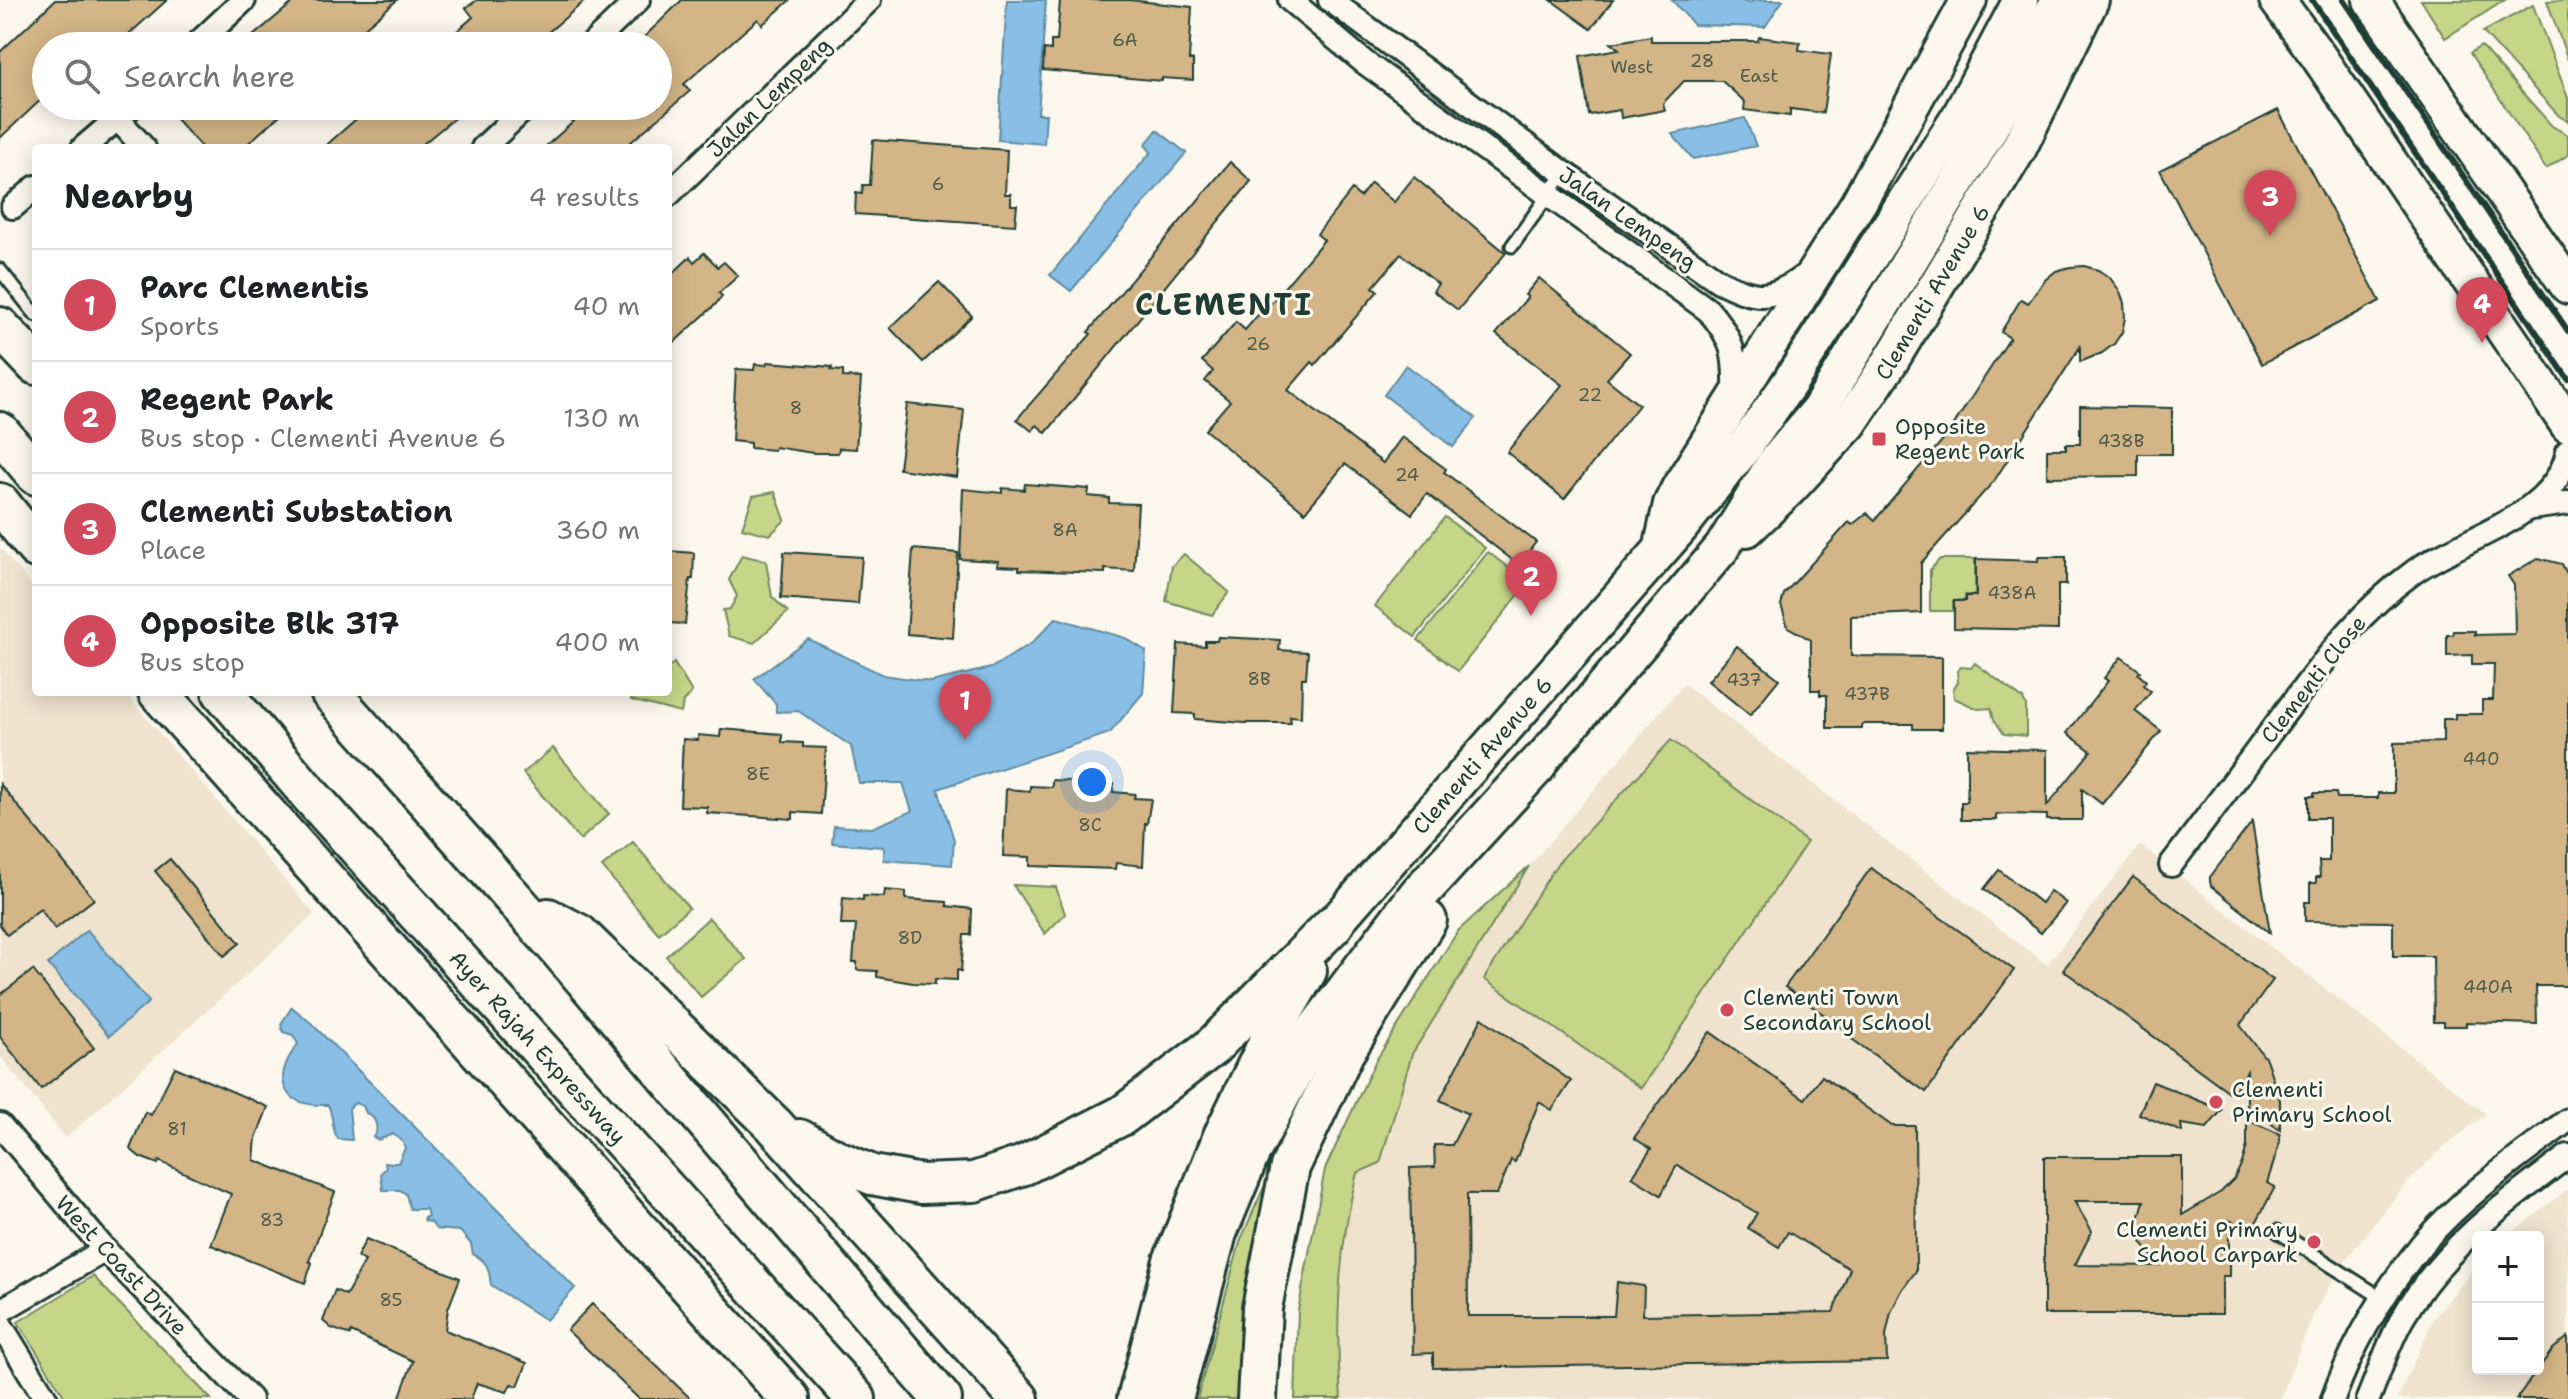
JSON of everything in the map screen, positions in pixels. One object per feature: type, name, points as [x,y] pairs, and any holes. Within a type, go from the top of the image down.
[{"type":"highway","points":[[0,327],[32,361]]},
{"type":"highway","points":[[0,432],[32,470]]},
{"type":"highway","points":[[0,503],[32,543]]},
{"type":"highway","points":[[162,696],[790,1399]]},
{"type":"highway","name":"Ayer Rajah Expressway","points":[[225,696],[309,794],[856,1399]]},
{"type":"highway","points":[[334,696],[523,909],[942,1399]]},
{"type":"highway","points":[[1173,1399],[1189,1270],[1217,1233],[1251,1151],[1312,1036],[1419,894],[1537,765]]},
{"type":"highway","points":[[1257,1399],[1262,1308],[1290,1167],[1344,1053],[1429,916],[1537,765]]},
{"type":"highway","points":[[523,909],[579,934],[774,1125],[1019,1399]]},
{"type":"highway","points":[[774,1125],[837,1160],[872,1175],[921,1184],[974,1182],[1024,1165],[1123,1115],[1212,1047],[1334,924]]},
{"type":"highway","points":[[1137,1399],[1189,1270],[1229,1122],[1282,1014],[1334,924]]},
{"type":"main road","name":"Clementi Avenue 6","points":[[1661,549],[1671,504],[1735,395],[1859,202],[1969,0]]},
{"type":"main road","name":"Clementi Avenue 6","points":[[1334,924],[1661,549],[1740,453],[1788,385],[1959,117],[2021,0]]},
{"type":"main road","name":"Clementi Avenue 6","points":[[1537,765],[1722,548],[1773,465],[1818,411],[1987,134],[2059,0]]},
{"type":"main road","name":"Clementi Avenue 6","points":[[1722,548],[1761,517],[1849,424],[1892,359],[2019,148],[2091,0]]},
{"type":"main road","points":[[2277,0],[2568,425]]},
{"type":"main road","points":[[2371,0],[2568,286]]},
{"type":"street","points":[[210,32],[244,0]]},
{"type":"street","points":[[605,32],[638,0]]},
{"type":"street","name":"Jalan Lempeng","points":[[672,191],[869,0]]},
{"type":"street","name":"Jalan Lempeng","points":[[1290,0],[1364,62],[1708,310],[1726,330],[1732,347],[1736,369],[1735,395]]},
{"type":"street","name":"Jalan Lempeng","points":[[1330,0],[1564,173],[1719,281],[1747,295],[1768,296],[1785,291],[1818,266]]},
{"type":"street","points":[[88,144],[117,120]]},
{"type":"street","points":[[129,120],[142,144]]},
{"type":"street","points":[[487,144],[512,120]]},
{"type":"street","points":[[13,207],[32,190]]},
{"type":"street","name":"Clementi Close","points":[[2171,865],[2327,657],[2366,610],[2414,572],[2531,508],[2560,477],[2568,451]]},
{"type":"street","name":"Clementi Close","points":[[2531,508],[2568,503]]},
{"type":"street","points":[[2333,1399],[2382,1298],[2424,1243],[2466,1201],[2568,1120]]},
{"type":"street","name":"West Coast Drive","points":[[0,1125],[105,1250],[250,1399]]},
{"type":"street","points":[[2368,1399],[2401,1322],[2442,1261],[2482,1222],[2568,1156]]},
{"type":"street","points":[[0,1311],[105,1250]]},
{"type":"street","points":[[0,1324],[46,1399]]},
{"type":"lane","points":[[1408,93],[1423,69]]},
{"type":"lane","points":[[1435,113],[1447,88]]},
{"type":"lane","points":[[1512,246],[1564,173]]},
{"type":"lane","points":[[0,270],[32,310]]},
{"type":"lane","points":[[2277,1231],[2382,1298]]},
{"type":"shaded area","points":[[0,548],[32,585],[32,696],[127,696],[314,914],[66,1138],[0,1056]]},
{"type":"shaded area","name":"Clementi Town Secondary School","points":[[1684,684],[2047,965],[2140,845],[2486,1114],[2446,1145],[2404,1186],[2341,1266],[2314,1313],[2280,1399],[1341,1399],[1339,1307],[1349,1201],[1357,1173],[1380,1163],[1412,1054],[1529,866]]},
{"type":"shaded area","points":[[2568,1189],[2568,1399],[2397,1399],[2434,1318],[2472,1271],[2472,1375],[2544,1375],[2544,1231],[2514,1231]]},
{"type":"green space","points":[[2421,0],[2505,0],[2445,38]]},
{"type":"green space","points":[[2568,0],[2568,60],[2547,1]]},
{"type":"green space","points":[[2533,5],[2568,98],[2568,121],[2559,116],[2483,32]]},
{"type":"green space","points":[[2481,46],[2552,126],[2568,135],[2568,155],[2546,169],[2470,53]]},
{"type":"green space","points":[[775,492],[785,520],[770,535],[742,528],[753,496]]},
{"type":"green space","points":[[1445,517],[1485,548],[1415,637],[1375,606]]},
{"type":"green space","points":[[1488,552],[1528,583],[1458,671],[1418,640]]},
{"type":"green space","points":[[1184,554],[1229,592],[1212,615],[1166,601],[1172,566]]},
{"type":"green space","points":[[742,555],[766,561],[772,597],[788,612],[754,643],[729,636],[723,610],[730,609],[737,596],[729,580]]},
{"type":"green space","points":[[1940,559],[1975,559],[1975,595],[1965,595],[1965,600],[1953,601],[1953,611],[1930,611],[1930,570]]},
{"type":"green space","points":[[674,663],[692,692],[683,702],[681,713],[631,700],[632,696],[672,696]]},
{"type":"green space","points":[[1975,663],[2023,699],[2026,706],[2026,736],[2004,734],[1991,708],[1978,709],[1954,698],[1957,671],[1961,667],[1971,668]]},
{"type":"green space","points":[[1671,740],[1807,842],[1641,1088],[1484,979],[1557,864]]},
{"type":"green space","points":[[553,748],[609,814],[580,840],[523,773]]},
{"type":"green space","points":[[633,842],[689,908],[659,934],[602,867]]},
{"type":"green space","points":[[1529,866],[1412,1054],[1380,1163],[1357,1173],[1346,1228],[1340,1285],[1338,1343],[1341,1399],[1295,1399],[1298,1311],[1325,1169],[1375,1062],[1458,931]]},
{"type":"green space","points":[[1013,885],[1056,887],[1065,914],[1045,934]]},
{"type":"green space","points":[[709,918],[746,959],[701,997],[666,956]]},
{"type":"green space","points":[[1275,1162],[1239,1399],[1197,1399],[1241,1239]]},
{"type":"green space","points":[[93,1276],[211,1399],[66,1399],[18,1322]]},
{"type":"water","points":[[1007,0],[1046,0],[1038,114],[1046,114],[1044,144],[998,140]]},
{"type":"water","points":[[1672,0],[1737,0],[1749,3],[1755,0],[1783,0],[1765,27],[1694,25]]},
{"type":"water","points":[[1745,118],[1756,146],[1693,159],[1672,134]]},
{"type":"water","points":[[1157,130],[1186,153],[1071,291],[1050,275],[1151,152],[1145,145]]},
{"type":"water","points":[[1406,365],[1476,418],[1453,447],[1384,395]]},
{"type":"water","points":[[1056,618],[1125,638],[1146,651],[1143,693],[1110,733],[938,789],[954,840],[952,865],[884,860],[884,847],[832,843],[834,826],[872,828],[912,811],[903,783],[859,783],[851,746],[798,711],[776,712],[776,704],[754,679],[808,639],[883,675],[931,682],[991,668],[1032,643]]},
{"type":"water","points":[[87,930],[149,1002],[109,1036],[48,964]]},
{"type":"water","points":[[292,1007],[575,1288],[546,1320],[491,1285],[487,1266],[473,1254],[471,1244],[460,1231],[436,1229],[431,1222],[425,1221],[424,1218],[428,1216],[426,1209],[410,1209],[406,1194],[400,1190],[383,1190],[381,1173],[386,1168],[385,1163],[398,1163],[405,1148],[393,1134],[378,1140],[373,1137],[376,1124],[363,1106],[355,1103],[349,1108],[352,1140],[338,1139],[328,1105],[312,1104],[291,1096],[283,1079],[298,1044],[293,1035],[283,1032],[281,1024]]},
{"type":"building","points":[[55,0],[167,0],[132,32],[32,32],[32,108],[0,138],[0,52]]},
{"type":"building","points":[[296,0],[397,0],[360,32],[258,32]]},
{"type":"building","points":[[477,0],[586,0],[548,32],[456,32],[473,17],[466,8]]},
{"type":"building","points":[[682,0],[790,0],[762,25],[758,19],[684,84],[690,91],[672,107],[672,32],[649,32]]},
{"type":"building","points":[[1060,0],[1129,0],[1192,7],[1189,60],[1193,60],[1193,80],[1162,78],[1162,81],[1043,70],[1044,49],[1051,50],[1051,41],[1057,41]]},
{"type":"building","points":[[1551,0],[1613,0],[1591,29]]},
{"type":"building","points":[[1651,36],[1651,41],[1758,41],[1759,37],[1800,42],[1799,50],[1831,54],[1823,113],[1790,109],[1790,116],[1744,110],[1745,102],[1722,81],[1684,81],[1663,103],[1665,110],[1621,118],[1620,110],[1589,115],[1580,56],[1619,49],[1611,43]]},
{"type":"building","points":[[2278,110],[2380,301],[2262,364],[2160,170]]},
{"type":"building","points":[[177,120],[274,120],[247,144],[198,144]]},
{"type":"building","points":[[355,120],[452,120],[423,144],[328,144]]},
{"type":"building","points":[[575,120],[656,120],[629,144],[548,144]]},
{"type":"building","points":[[873,140],[1007,150],[1005,194],[1011,194],[1011,205],[1017,205],[1015,225],[855,214],[856,193],[862,194],[863,185],[870,185]]},
{"type":"building","points":[[1230,162],[1251,181],[1046,433],[1037,425],[1032,431],[1017,419],[1091,334],[1088,332]]},
{"type":"building","points":[[1414,177],[1506,253],[1458,310],[1433,291],[1438,284],[1401,254],[1373,287],[1378,291],[1315,365],[1312,362],[1288,390],[1383,463],[1402,437],[1446,469],[1444,472],[1536,542],[1519,565],[1427,494],[1412,514],[1345,464],[1305,512],[1205,430],[1230,401],[1205,381],[1213,371],[1202,361],[1236,322],[1245,330],[1267,308],[1324,240],[1317,234],[1352,190],[1360,197],[1371,183],[1394,202]]},
{"type":"building","points":[[704,253],[718,267],[724,262],[738,276],[719,293],[722,296],[715,305],[672,344],[672,274],[690,257],[694,262]]},
{"type":"building","points":[[2084,266],[2110,278],[2119,290],[2124,303],[2122,332],[2114,344],[2102,353],[2080,362],[2080,347],[1994,481],[1921,563],[1921,613],[1851,616],[1851,656],[1942,657],[1942,729],[1913,729],[1913,724],[1827,728],[1827,695],[1820,695],[1820,690],[1811,690],[1811,640],[1788,627],[1781,605],[1784,594],[1849,522],[1852,525],[1867,513],[1875,520],[1947,435],[2010,338],[2001,332],[2021,299],[2028,303],[2056,271]]},
{"type":"building","points":[[1539,278],[1630,353],[1607,379],[1639,405],[1564,499],[1507,452],[1562,385],[1496,334],[1528,297],[1525,295]]},
{"type":"building","points":[[939,282],[972,316],[923,362],[890,328]]},
{"type":"building","points":[[767,362],[832,367],[831,370],[843,371],[843,377],[861,378],[856,449],[839,448],[838,453],[813,453],[775,447],[774,450],[750,448],[750,443],[732,441],[736,369],[754,370],[755,364],[766,365]]},
{"type":"building","points":[[907,404],[964,410],[957,477],[899,469]]},
{"type":"building","points":[[2080,406],[2172,408],[2172,454],[2138,454],[2138,476],[2047,477],[2047,449],[2066,449],[2066,444],[2080,444]]},
{"type":"building","points":[[1025,484],[1089,489],[1088,496],[1109,498],[1109,503],[1138,504],[1134,571],[1019,570],[1019,567],[997,566],[998,561],[960,559],[963,489],[1002,493],[1002,488],[1024,490]]},
{"type":"building","points":[[913,549],[958,553],[953,638],[907,634]]},
{"type":"building","points":[[672,551],[694,553],[685,624],[672,623]]},
{"type":"building","points":[[784,552],[862,557],[858,604],[781,598]]},
{"type":"building","points":[[2038,557],[2066,557],[2066,585],[2058,585],[2058,630],[1954,628],[1954,601],[1966,601],[1966,596],[1976,596],[1976,559],[2038,561]]},
{"type":"building","points":[[2538,558],[2562,564],[2568,576],[2568,986],[2536,986],[2537,1024],[2466,1022],[2466,1026],[2444,1026],[2444,1022],[2434,1022],[2433,956],[2393,956],[2393,922],[2305,921],[2305,902],[2310,902],[2310,883],[2316,883],[2316,877],[2320,877],[2319,861],[2329,861],[2329,818],[2308,818],[2308,796],[2336,793],[2337,798],[2378,798],[2378,793],[2394,793],[2394,743],[2443,742],[2443,719],[2455,719],[2455,714],[2482,714],[2482,700],[2493,700],[2494,664],[2472,664],[2472,655],[2447,656],[2447,635],[2453,635],[2454,631],[2475,631],[2475,635],[2515,634],[2514,585],[2508,576]]},
{"type":"building","points":[[1218,637],[1280,640],[1279,650],[1308,652],[1306,678],[1302,678],[1301,717],[1290,716],[1291,723],[1245,723],[1195,719],[1195,714],[1174,713],[1178,644],[1205,646],[1205,641],[1217,641]]},
{"type":"building","points":[[1737,646],[1779,679],[1750,715],[1708,681]]},
{"type":"building","points":[[2121,657],[2140,671],[2138,674],[2146,681],[2143,685],[2151,691],[2135,711],[2161,731],[2102,804],[2082,789],[2082,820],[2047,820],[2047,815],[2008,814],[1996,815],[1996,820],[1961,820],[1961,802],[1967,802],[1967,748],[2047,750],[2047,806],[2091,751],[2067,733],[2108,681],[2104,678]]},
{"type":"building","points":[[721,729],[782,734],[782,742],[826,748],[821,814],[793,812],[793,819],[707,813],[707,807],[680,806],[683,739],[698,740],[698,735],[720,737]]},
{"type":"building","points":[[1052,780],[1114,784],[1113,792],[1151,799],[1145,823],[1143,866],[1116,863],[1115,869],[1030,866],[1030,857],[1003,856],[1006,789],[1030,791],[1030,786],[1052,787]]},
{"type":"building","points":[[0,784],[94,899],[55,929],[40,909],[7,935],[0,925]]},
{"type":"building","points":[[2252,822],[2270,933],[2211,886],[2210,881]]},
{"type":"building","points":[[170,859],[240,943],[224,956],[155,871]]},
{"type":"building","points":[[1871,868],[2014,970],[1926,1092],[1785,987]]},
{"type":"building","points":[[1999,870],[2041,903],[2050,891],[2066,903],[2041,933],[1984,889]]},
{"type":"building","points":[[2133,877],[2273,980],[2240,1025],[2266,1059],[2280,1100],[2280,1130],[2247,1106],[2247,1071],[2232,1094],[2063,970]]},
{"type":"building","points":[[885,890],[906,892],[906,899],[947,902],[947,906],[972,909],[971,935],[964,935],[961,971],[957,970],[957,980],[935,979],[935,984],[913,983],[877,977],[877,971],[857,970],[857,962],[853,962],[856,925],[841,925],[843,898],[863,900],[863,896],[884,897]]},
{"type":"building","points":[[33,970],[94,1048],[41,1089],[0,1037],[0,995]]},
{"type":"building","points":[[1482,1018],[1571,1081],[1552,1110],[1539,1102],[1515,1162],[1511,1160],[1497,1194],[1467,1194],[1468,1316],[1614,1316],[1617,1282],[1644,1286],[1643,1315],[1833,1312],[1850,1269],[1788,1232],[1779,1247],[1748,1228],[1757,1213],[1677,1165],[1661,1195],[1632,1177],[1651,1149],[1634,1138],[1710,1032],[1805,1099],[1822,1076],[1892,1126],[1915,1126],[1916,1271],[1891,1312],[1886,1335],[1887,1361],[1433,1368],[1433,1353],[1413,1354],[1410,1168],[1435,1167],[1434,1145],[1452,1145],[1468,1114],[1440,1100]]},
{"type":"building","points":[[175,1067],[268,1107],[256,1138],[254,1160],[335,1192],[309,1261],[312,1263],[305,1283],[211,1245],[231,1194],[159,1161],[158,1164],[140,1157],[130,1149],[145,1112],[151,1115]]},
{"type":"building","points":[[2153,1082],[2222,1110],[2207,1128],[2181,1124],[2182,1132],[2139,1114]]},
{"type":"building","points":[[2247,1120],[2280,1134],[2267,1183],[2275,1187],[2251,1232],[2229,1220],[2229,1276],[2222,1276],[2222,1314],[2044,1314],[2044,1157],[2182,1157],[2182,1215],[2221,1192],[2234,1179],[2247,1146]],"holes":[[[2074,1201],[2144,1201],[2135,1233],[2158,1266],[2075,1265],[2092,1231]]]},
{"type":"building","points":[[366,1239],[460,1278],[448,1309],[445,1330],[527,1363],[518,1386],[511,1384],[507,1392],[477,1383],[471,1399],[399,1399],[413,1361],[351,1332],[350,1335],[331,1328],[323,1321],[335,1290],[346,1295],[365,1261],[357,1257]]},
{"type":"building","points":[[592,1304],[691,1399],[639,1399],[567,1330]]},
{"type":"building","points":[[2568,1337],[2568,1399],[2516,1399],[2534,1375],[2544,1375],[2544,1361]]},
{"type":"railway","points":[[2312,0],[2568,379]]},
{"type":"railway","points":[[2344,0],[2568,331]]},
{"type":"place","name":"Clementi Substation","points":[[2270,236]]},
{"type":"place","name":"Opposite Blk 317","points":[[2482,343]]},
{"type":"place","name":"Opposite Regent Park","points":[[1879,439]]},
{"type":"place","name":"Regent Park","points":[[1531,616]]},
{"type":"place","name":"Parc Clementis","points":[[965,740]]},
{"type":"place","name":"Clementi Town Secondary School","points":[[1727,1010]]},
{"type":"place","name":"Clementi Primary School","points":[[2216,1102]]},
{"type":"place","name":"Clementi Primary School Carpark","points":[[2314,1242]]},
{"type":"district","name":"CLEMENTI","points":[[1224,305]]}]
